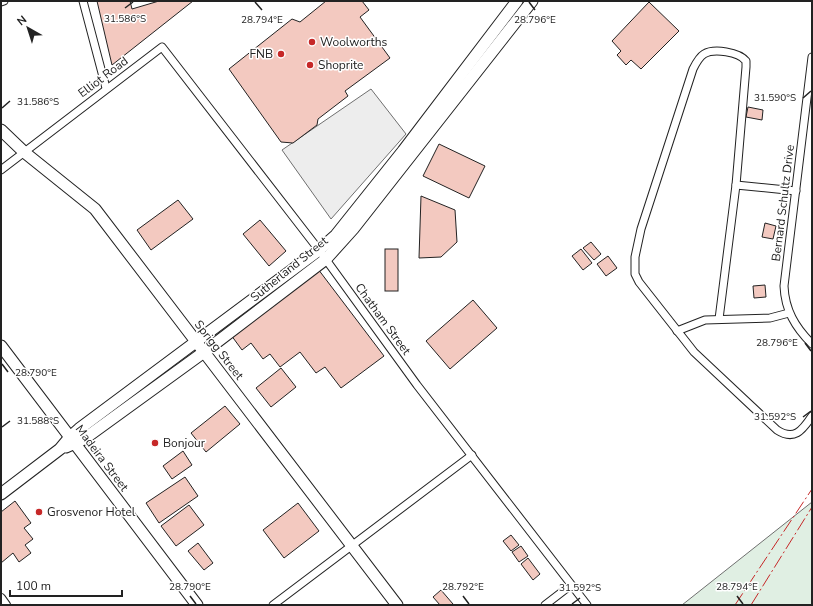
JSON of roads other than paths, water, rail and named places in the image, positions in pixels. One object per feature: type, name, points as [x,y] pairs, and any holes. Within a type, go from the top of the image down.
[{"type":"main road","name":"Sutherland Street","points":[[72,441],[196,342],[319,250],[336,234],[403,151],[517,1]]},
{"type":"main road","name":"Sutherland Street","points":[[1,494],[60,449],[204,352],[326,259],[353,229],[532,1]]},
{"type":"main road","name":"Sprigg Street","points":[[1,130],[24,152],[95,209],[353,545],[397,605]]},
{"type":"main road","name":"Madeira Street","points":[[1,346],[197,605]]},
{"type":"street","points":[[83,1],[106,88]]},
{"type":"street","name":"Elliot Road","points":[[1,170],[106,88],[162,47]]},
{"type":"street","name":"Chatham Street","points":[[162,47],[326,259],[418,385],[587,605]]},
{"type":"street","points":[[719,319],[736,185],[746,61],[738,55],[713,51],[705,53],[693,69],[641,229],[635,257],[635,274],[638,282],[694,352],[777,430],[785,434],[796,434],[812,416]]},
{"type":"street","name":"Bernard Schultz Drive","points":[[812,57],[784,286],[785,300],[794,324],[812,344]]},
{"type":"street","points":[[736,185],[796,191]]},
{"type":"street","points":[[677,331],[705,320],[763,319],[789,313]]},
{"type":"street","points":[[273,605],[472,455]]},
{"type":"street","points":[[545,605],[572,585]]},
{"type":"street","points":[[1,598],[6,605]]},
{"type":"place","name":"Woolworths","points":[[312,42]]},
{"type":"place","name":"FNB","points":[[281,54]]},
{"type":"place","name":"Shoprite","points":[[310,65]]},
{"type":"place","name":"Bonjour","points":[[155,443]]},
{"type":"place","name":"Grosvenor Hotel","points":[[39,512]]}]
